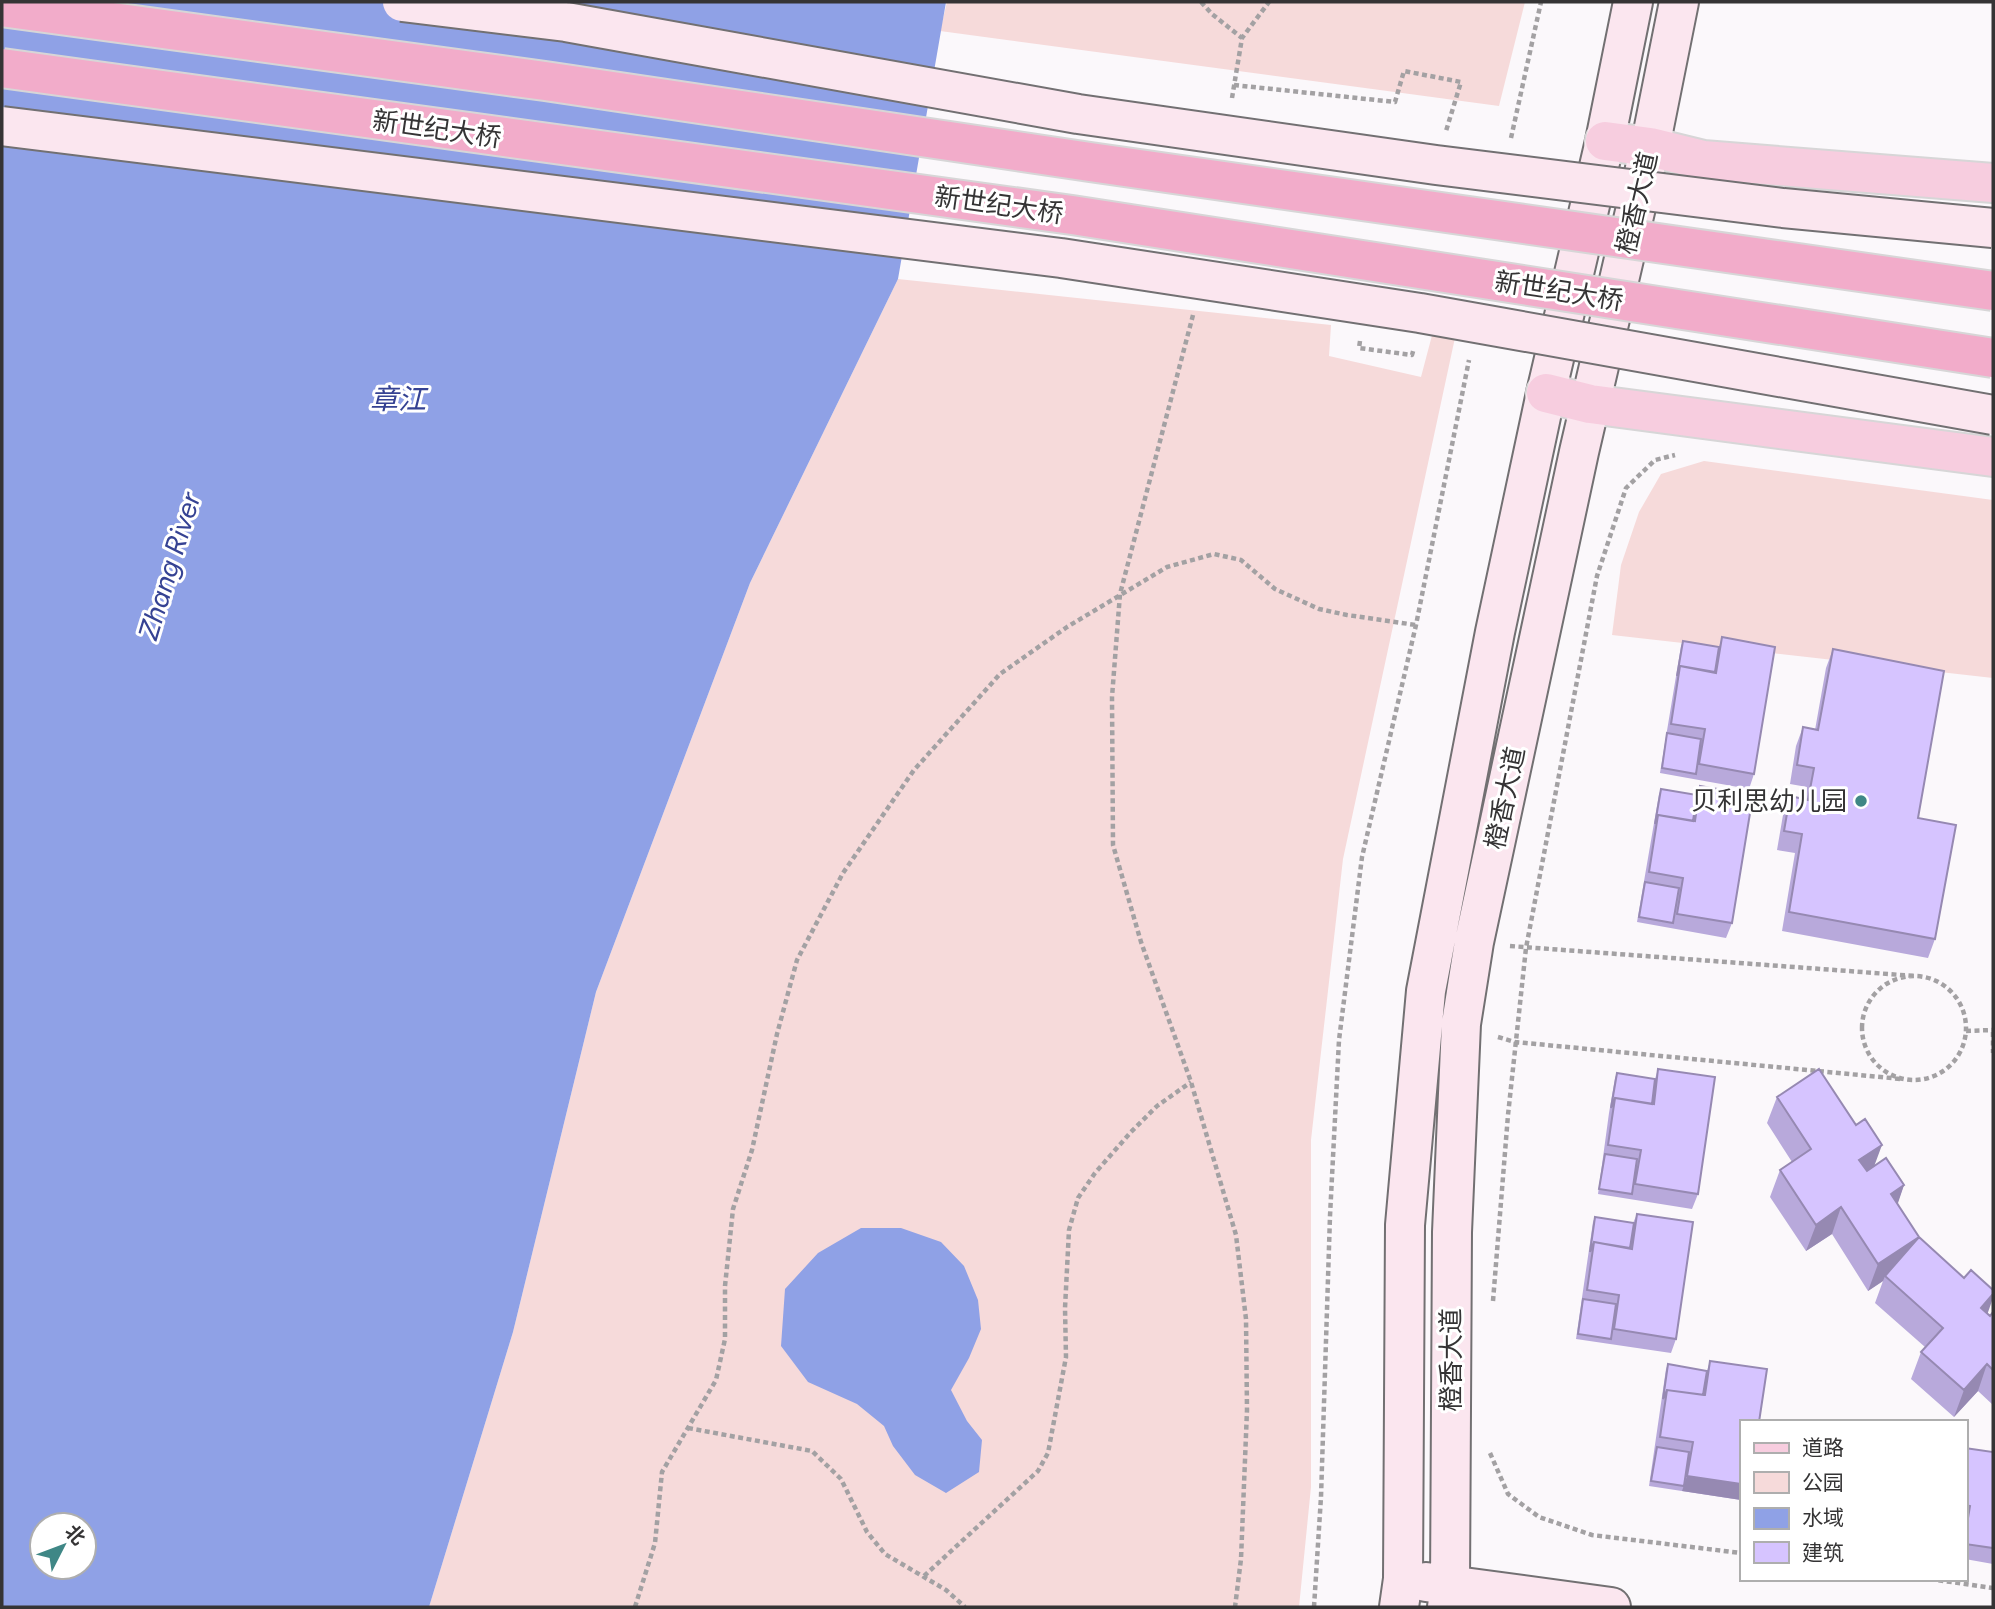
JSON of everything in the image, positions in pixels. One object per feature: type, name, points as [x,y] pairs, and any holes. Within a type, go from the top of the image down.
[{"type":"highway","points":[[2,7],[545,81],[1993,291]]},
{"type":"highway","name":"新世纪大桥","points":[[2,68],[1072,215],[1993,358]]},
{"type":"main road","points":[[1605,141],[1650,147],[1703,160],[1993,183]]},
{"type":"main road","points":[[1546,393],[1590,404],[1993,457]]},
{"type":"street","points":[[402,2],[566,22],[1078,114],[1436,165],[1783,208],[1993,228]]},
{"type":"street","name":"橙香大道","points":[[1401,1593],[1405,1225],[1426,991],[1495,632],[1546,393],[1605,141],[1633,2]]},
{"type":"street","name":"橙香大道","points":[[1448,1596],[1452,1232],[1461,1024],[1474,942],[1590,404],[1650,147],[1679,2]]},
{"type":"street","points":[[2,126],[1061,258],[1420,313],[1993,415]]},
{"type":"street","points":[[1401,1593],[1611,1607]]},
{"type":"path","points":[[1201,2],[1242,38]]},
{"type":"path","points":[[1510,143],[1541,2]]},
{"type":"path","points":[[1234,85],[1395,102],[1404,72],[1461,82],[1436,165]]},
{"type":"path","points":[[1194,308],[1120,594],[1112,697],[1113,845],[1141,942],[1191,1082],[1236,1235],[1246,1318],[1241,1559],[1235,1607]]},
{"type":"path","points":[[1314,1607],[1321,1497],[1339,1040],[1362,857],[1416,625],[1470,355]]},
{"type":"path","points":[[1492,1309],[1515,1042],[1526,948],[1597,576],[1626,488],[1655,460],[1681,454]]},
{"type":"path","points":[[635,1607],[655,1543],[662,1472],[716,1380],[725,1339],[725,1286],[733,1209],[752,1150],[797,960],[843,873],[914,770],[1000,674],[1120,594],[1167,567],[1214,554],[1241,560],[1275,589],[1319,609],[1416,625]]},
{"type":"path","points":[[1461,1024],[1515,1042],[1917,1081],[1945,1071],[1959,1053],[1966,1031],[1965,1016],[1959,1002],[1948,988],[1933,979],[1474,942]]},
{"type":"path","points":[[1901,1079],[1874,1062],[1862,1033],[1862,1017],[1869,1000],[1881,987],[1896,979],[1915,976]]},
{"type":"path","points":[[1966,1031],[1993,1031],[1993,1053]]},
{"type":"path","points":[[924,1576],[1038,1471],[1048,1453],[1066,1357],[1065,1308],[1069,1230],[1078,1198],[1095,1172],[1131,1132],[1157,1106],[1191,1082]]},
{"type":"path","points":[[688,1428],[812,1451],[841,1479],[867,1532],[885,1554],[946,1590],[965,1607]]},
{"type":"path","points":[[1490,1451],[1508,1493],[1539,1517],[1592,1535],[1740,1553]]},
{"type":"path","points":[[1944,1581],[1993,1588]]},
{"type":"green space","points":[[947,2],[1525,2],[1499,106],[940,31]]},
{"type":"green space","points":[[898,279],[1331,325],[1329,356],[1421,377],[1435,324],[1456,333],[1343,859],[1311,1140],[1311,1487],[1299,1607],[429,1607],[513,1332],[596,992],[750,583]]},
{"type":"green space","points":[[1704,461],[1993,500],[1993,678],[1612,635],[1621,565],[1639,512],[1661,474]]},
{"type":"water","name":"章江","points":[[2,2],[946,2],[898,279],[750,583],[596,992],[513,1332],[429,1607],[2,1607]]},
{"type":"water","points":[[861,1228],[901,1228],[941,1242],[964,1266],[978,1300],[981,1329],[951,1390],[967,1421],[982,1440],[979,1472],[946,1493],[915,1475],[893,1446],[884,1426],[857,1404],[808,1382],[781,1346],[785,1289],[818,1253]]},
{"type":"building","points":[[1722,637],[1775,647],[1754,774],[1699,764],[1705,729],[1671,724],[1680,666],[1716,673]]},
{"type":"building","points":[[1683,641],[1719,647],[1715,672],[1680,666],[1677,676]]},
{"type":"building","name":"贝利思幼儿园","points":[[1833,649],[1944,671],[1918,818],[1956,825],[1935,939],[1789,912],[1802,834],[1784,831],[1790,796],[1808,800],[1814,768],[1797,765],[1803,727],[1818,730]]},
{"type":"building","points":[[1667,733],[1701,739],[1696,774],[1662,768]]},
{"type":"building","points":[[1700,786],[1753,795],[1732,923],[1677,914],[1683,878],[1649,872],[1658,815],[1695,821]]},
{"type":"building","points":[[1661,789],[1697,795],[1693,821],[1658,815],[1655,824]]},
{"type":"building","points":[[1645,882],[1679,888],[1673,923],[1639,917]]},
{"type":"building","points":[[1658,1069],[1715,1077],[1698,1194],[1635,1184],[1641,1150],[1608,1145],[1615,1098],[1654,1104]]},
{"type":"building","points":[[1819,1069],[1856,1125],[1865,1119],[1882,1145],[1859,1160],[1867,1171],[1886,1158],[1904,1185],[1891,1194],[1919,1237],[1878,1264],[1841,1207],[1816,1225],[1780,1170],[1811,1149],[1777,1097]]},
{"type":"building","points":[[1617,1073],[1655,1079],[1652,1104],[1615,1098],[1611,1108]]},
{"type":"building","points":[[1605,1154],[1637,1159],[1632,1194],[1599,1189]]},
{"type":"building","points":[[1637,1214],[1693,1222],[1676,1339],[1614,1329],[1619,1295],[1587,1290],[1594,1242],[1632,1249]]},
{"type":"building","points":[[1595,1217],[1634,1223],[1630,1248],[1594,1242],[1590,1252]]},
{"type":"building","points":[[1919,1237],[1964,1278],[1971,1270],[1993,1290],[1993,1294],[1981,1308],[1990,1316],[1993,1312],[1993,1370],[1987,1364],[1964,1390],[1921,1352],[1943,1328],[1885,1276]]},
{"type":"building","points":[[1583,1299],[1616,1304],[1611,1339],[1578,1334]]},
{"type":"building","points":[[1710,1361],[1767,1369],[1759,1420],[1740,1420],[1740,1484],[1687,1476],[1693,1442],[1660,1437],[1667,1390],[1705,1395]]},
{"type":"building","points":[[1668,1364],[1707,1371],[1703,1395],[1667,1390],[1663,1399]]},
{"type":"building","points":[[1657,1447],[1689,1452],[1684,1486],[1651,1481]]},
{"type":"building","points":[[1967,1448],[1993,1452],[1993,1548],[1967,1544],[1970,1506],[1967,1505]]},
{"type":"place","name":"贝利思幼儿园","points":[[1861,801]]},
{"type":"water label","name":"Zhang River","points":[[169,566]]}]
